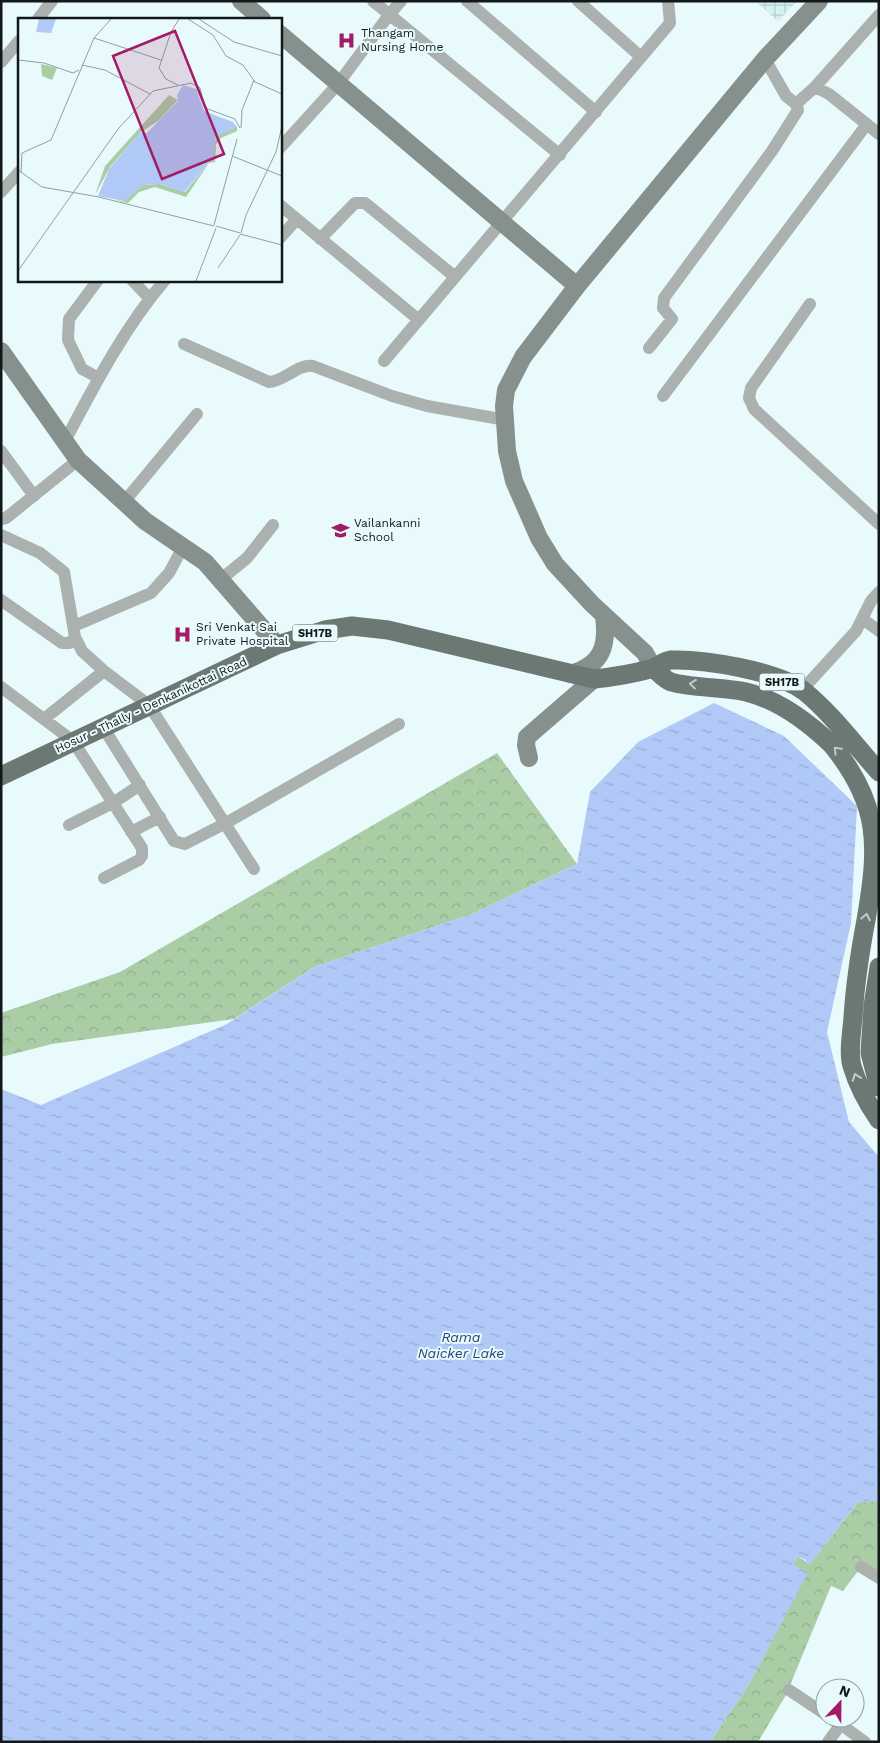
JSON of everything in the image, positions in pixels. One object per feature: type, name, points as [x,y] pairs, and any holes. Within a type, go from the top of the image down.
[{"type":"main road","name":"Hosur - Thally - Denkanikottai Road","points":[[1,776],[277,645],[325,630],[352,626],[388,630],[594,679],[628,675],[653,668],[669,660],[717,664],[758,671],[802,690],[835,722],[879,772]]},
{"type":"main road","name":"SH17B","points":[[653,668],[670,682],[747,692],[766,698],[794,713],[832,745],[849,764],[867,790],[874,810],[878,834],[876,874],[866,919],[854,1000],[851,1064],[864,1100],[879,1120]]},
{"type":"main road","points":[[879,966],[873,1006],[870,1053],[879,1087]]},
{"type":"street","points":[[39,18],[52,1]]},
{"type":"street","points":[[241,1],[261,18]]},
{"type":"street","points":[[372,1],[560,155]]},
{"type":"street","points":[[281,147],[338,84],[401,1]]},
{"type":"street","points":[[467,1],[596,112]]},
{"type":"street","points":[[578,1],[641,57]]},
{"type":"street","points":[[384,361],[454,276],[502,224],[670,23],[668,1]]},
{"type":"street","points":[[653,668],[644,653],[632,640],[604,616],[555,564],[539,538],[514,481],[507,451],[504,406],[506,390],[523,356],[577,286],[765,59],[819,1]]},
{"type":"street","points":[[796,104],[815,86],[879,15]]},
{"type":"street","points":[[281,35],[577,286]]},
{"type":"street","points":[[1,62],[18,42]]},
{"type":"street","points":[[649,348],[672,319],[663,308],[664,298],[772,151],[798,110],[796,104],[786,96],[765,59]]},
{"type":"street","points":[[815,86],[879,134]]},
{"type":"street","points":[[663,396],[867,124]]},
{"type":"street","points":[[1,192],[14,185]]},
{"type":"street","points":[[320,239],[355,203],[365,203],[454,276]]},
{"type":"street","points":[[281,206],[418,320]]},
{"type":"street","points":[[281,237],[297,219]]},
{"type":"street","points":[[97,281],[69,319],[68,340],[82,369],[99,378]]},
{"type":"street","points":[[133,281],[149,298]]},
{"type":"street","points":[[65,441],[99,378],[149,298],[164,281]]},
{"type":"street","points":[[810,304],[751,388],[749,398],[754,409],[879,524]]},
{"type":"street","points":[[184,344],[269,382],[276,382],[305,366],[313,366],[392,396],[427,406],[506,420]]},
{"type":"street","points":[[1,351],[78,460],[145,521],[205,562],[277,645]]},
{"type":"street","points":[[124,502],[197,414]]},
{"type":"street","points":[[1,451],[34,496]]},
{"type":"street","points":[[1,519],[6,518],[78,460]]},
{"type":"street","points":[[220,580],[246,558],[273,525]]},
{"type":"street","points":[[1,535],[40,553],[64,572],[74,631],[82,651],[104,671],[149,705],[254,869]]},
{"type":"street","points":[[1,600],[62,643],[70,644],[74,631],[151,593],[169,573],[183,547]]},
{"type":"street","points":[[802,690],[856,631],[864,620],[871,602],[879,592]]},
{"type":"street","points":[[571,674],[586,670],[600,655],[605,640],[604,616]]},
{"type":"street","points":[[864,620],[879,631]]},
{"type":"street","points":[[44,719],[104,671]]},
{"type":"street","points":[[530,758],[526,745],[527,737],[594,679]]},
{"type":"street","points":[[1,687],[73,741],[142,848],[142,856],[139,860],[104,878]]},
{"type":"street","points":[[103,726],[174,841],[179,844],[185,844],[226,824],[399,724]]},
{"type":"street","points":[[69,825],[140,786]]},
{"type":"street","points":[[131,832],[160,817]]},
{"type":"street","points":[[860,1567],[879,1578]]},
{"type":"street","points":[[789,1690],[815,1707]]},
{"type":"street","points":[[828,1742],[833,1728]]},
{"type":"street","points":[[846,1728],[865,1742]]},
{"type":"shaded area","points":[[755,1],[797,1],[778,21]]},
{"type":"green space","points":[[497,753],[577,864],[472,914],[314,967],[234,1019],[52,1044],[1,1057],[1,1013],[120,972]]},
{"type":"green space","points":[[879,1501],[879,1575],[861,1567],[843,1591],[831,1586],[786,1695],[758,1742],[710,1742],[750,1682],[807,1573],[793,1565],[797,1556],[810,1564],[858,1502]]},
{"type":"water","name":"Rama Naicker Lake","points":[[714,703],[784,736],[857,806],[851,923],[827,1032],[849,1122],[879,1157],[879,1501],[858,1502],[810,1564],[797,1556],[793,1565],[808,1573],[750,1682],[710,1742],[1,1742],[1,1089],[41,1105],[227,1024],[314,967],[472,914],[577,864],[590,792],[638,742]]},
{"type":"place","name":"Thangam Nursing Home","points":[[347,40]]},
{"type":"place","name":"Vailankanni School","points":[[340,530]]},
{"type":"place","name":"Sri Venkat Sai Private Hospital","points":[[182,634]]}]
